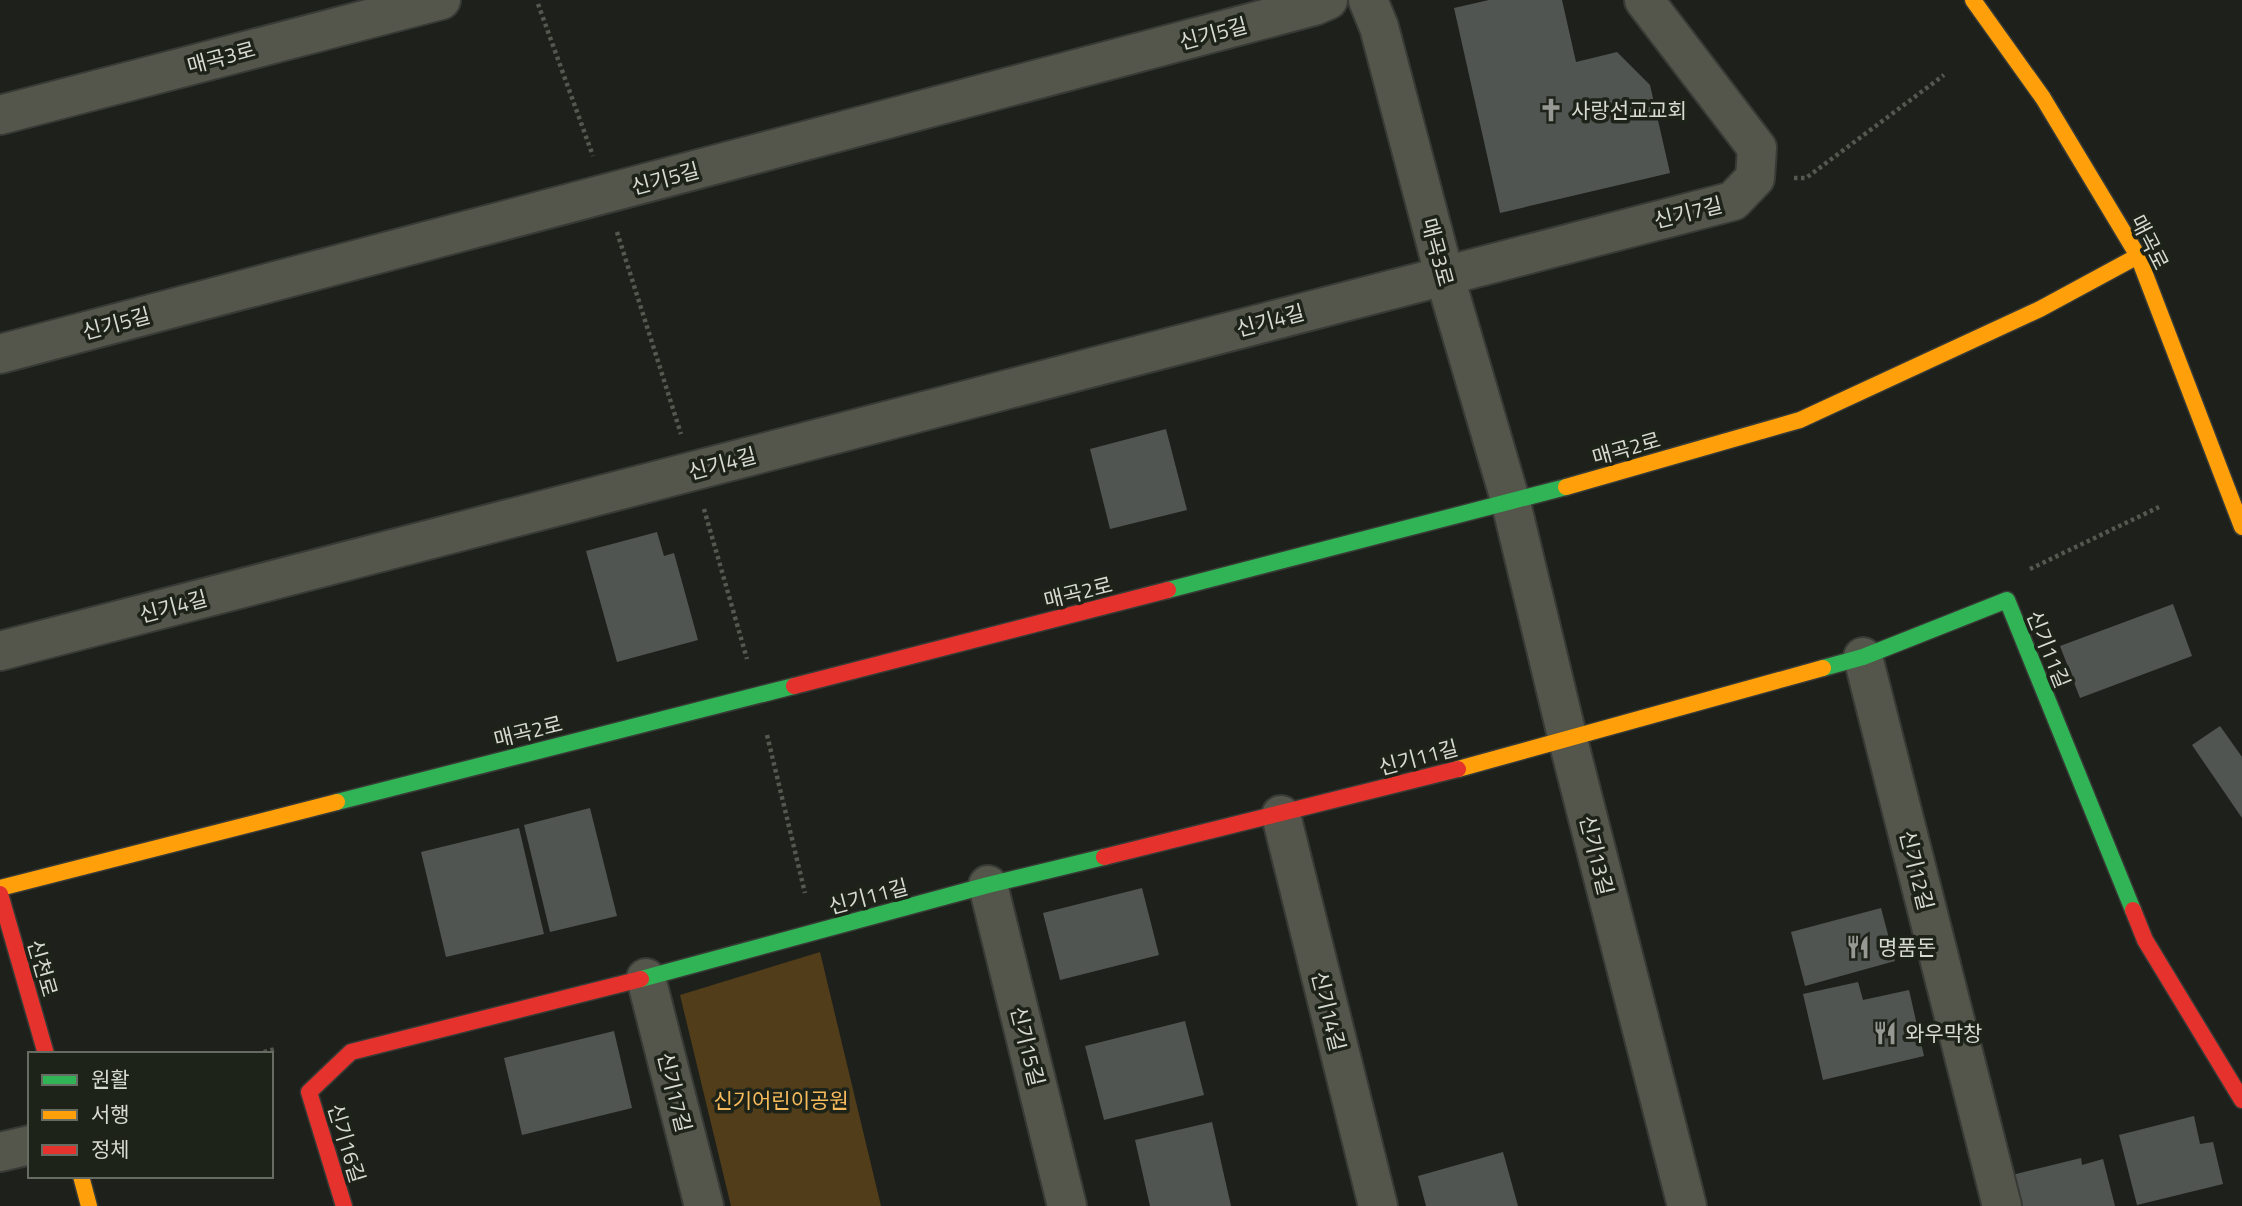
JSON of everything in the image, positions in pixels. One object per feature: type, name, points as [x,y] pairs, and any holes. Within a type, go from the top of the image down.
[{"type":"street","name":"매곡3로","points":[[0,115],[441,0]]},
{"type":"street","name":"신기5길","points":[[0,354],[1314,6],[1328,0]]},
{"type":"street","name":"매곡3로","points":[[1368,0],[1379,27],[1444,274],[1511,503]]},
{"type":"street","points":[[1644,0],[1757,148],[1755,178]]},
{"type":"street","name":"매곡로","points":[[1973,0],[2043,98],[2138,256],[2242,527]]},
{"type":"street","name":"신기7길","points":[[1444,274],[1733,201],[1755,178]]},
{"type":"street","name":"매곡2로","points":[[0,888],[1511,503],[1800,420],[2040,309],[2138,256]]},
{"type":"street","name":"신기4길","points":[[0,652],[1444,274]]},
{"type":"street","name":"신기13길","points":[[1511,503],[1568,740],[1687,1206]]},
{"type":"street","name":"신기11길","points":[[309,1091],[351,1052],[646,978],[988,886],[1281,815],[1568,740],[1863,657],[2007,600],[2145,940],[2242,1100]]},
{"type":"street","name":"신기12길","points":[[1863,657],[2001,1206]]},
{"type":"street","name":"신기14길","points":[[1281,815],[1378,1206]]},
{"type":"street","name":"신기15길","points":[[988,886],[1068,1206]]},
{"type":"street","name":"신천로","points":[[0,894],[45,1052]]},
{"type":"street","name":"신기17길","points":[[646,978],[704,1206]]},
{"type":"street","name":"신기16길","points":[[309,1091],[344,1206]]},
{"type":"street","points":[[0,1152],[28,1145]]},
{"type":"street","points":[[81,1178],[89,1206]]},
{"type":"path","points":[[538,4],[593,158]]},
{"type":"path","points":[[1755,178],[1806,178],[1944,75]]},
{"type":"path","points":[[617,230],[684,441]]},
{"type":"path","points":[[702,503],[748,663]]},
{"type":"path","points":[[2007,600],[2026,571],[2159,507]]},
{"type":"path","points":[[764,727],[806,894]]},
{"type":"path","points":[[264,1052],[275,1049]]},
{"type":"green space","name":"신기어린이공원","points":[[820,952],[881,1206],[731,1206],[680,995]]},
{"type":"building","points":[[1489,0],[1562,0],[1576,62],[1617,52],[1650,85],[1670,173],[1500,213],[1454,8]]},
{"type":"building","points":[[1166,429],[1187,510],[1110,529],[1090,449]]},
{"type":"building","points":[[657,532],[664,556],[674,553],[698,640],[617,662],[586,551]]},
{"type":"building","points":[[2173,604],[2192,656],[2080,698],[2060,646]]},
{"type":"building","points":[[2220,726],[2242,757],[2242,818],[2192,745]]},
{"type":"building","points":[[590,808],[617,916],[550,932],[524,825]]},
{"type":"building","points":[[519,828],[544,934],[446,957],[421,852]]},
{"type":"building","points":[[1142,888],[1159,955],[1060,980],[1043,913]]},
{"type":"building","points":[[1881,908],[1895,961],[1805,986],[1791,932]]},
{"type":"building","points":[[1858,982],[1863,1000],[1909,990],[1924,1056],[1823,1080],[1803,994]]},
{"type":"building","points":[[1185,1021],[1204,1095],[1104,1120],[1085,1046]]},
{"type":"building","points":[[614,1031],[632,1108],[522,1135],[504,1058]]},
{"type":"building","points":[[2194,1116],[2200,1144],[2213,1142],[2223,1184],[2137,1205],[2119,1135]]},
{"type":"building","points":[[1212,1122],[1231,1206],[1150,1206],[1135,1140]]},
{"type":"building","points":[[1503,1152],[1518,1206],[1426,1206],[1418,1176]]},
{"type":"building","points":[[2081,1158],[2082,1165],[2103,1159],[2115,1206],[2020,1206],[2012,1175]]},
{"type":"traffic: fast","points":[[1168,590],[1566,487]]},
{"type":"traffic: fast","points":[[1823,668],[1863,657],[2007,600],[2133,910]]},
{"type":"traffic: fast","points":[[337,802],[794,686]]},
{"type":"traffic: fast","points":[[641,979],[988,885],[1104,857]]},
{"type":"traffic: slow","points":[[1973,0],[2043,98],[2138,256],[2242,527]]},
{"type":"traffic: slow","points":[[1566,487],[1800,420],[2040,309],[2138,256]]},
{"type":"traffic: slow","points":[[1458,769],[1823,668]]},
{"type":"traffic: slow","points":[[0,888],[337,802]]},
{"type":"traffic: slow","points":[[82,1178],[89,1206]]},
{"type":"traffic: jam","points":[[794,686],[1168,590]]},
{"type":"traffic: jam","points":[[1104,857],[1458,769]]},
{"type":"traffic: jam","points":[[0,894],[45,1052]]},
{"type":"traffic: jam","points":[[2133,910],[2145,940],[2242,1100]]},
{"type":"traffic: jam","points":[[344,1206],[309,1092],[351,1052],[641,979]]},
{"type":"place","name":"사랑선교교회","points":[[1551,110]]},
{"type":"place","name":"명품돈","points":[[1858,947]]},
{"type":"place","name":"와우막창","points":[[1885,1033]]}]
